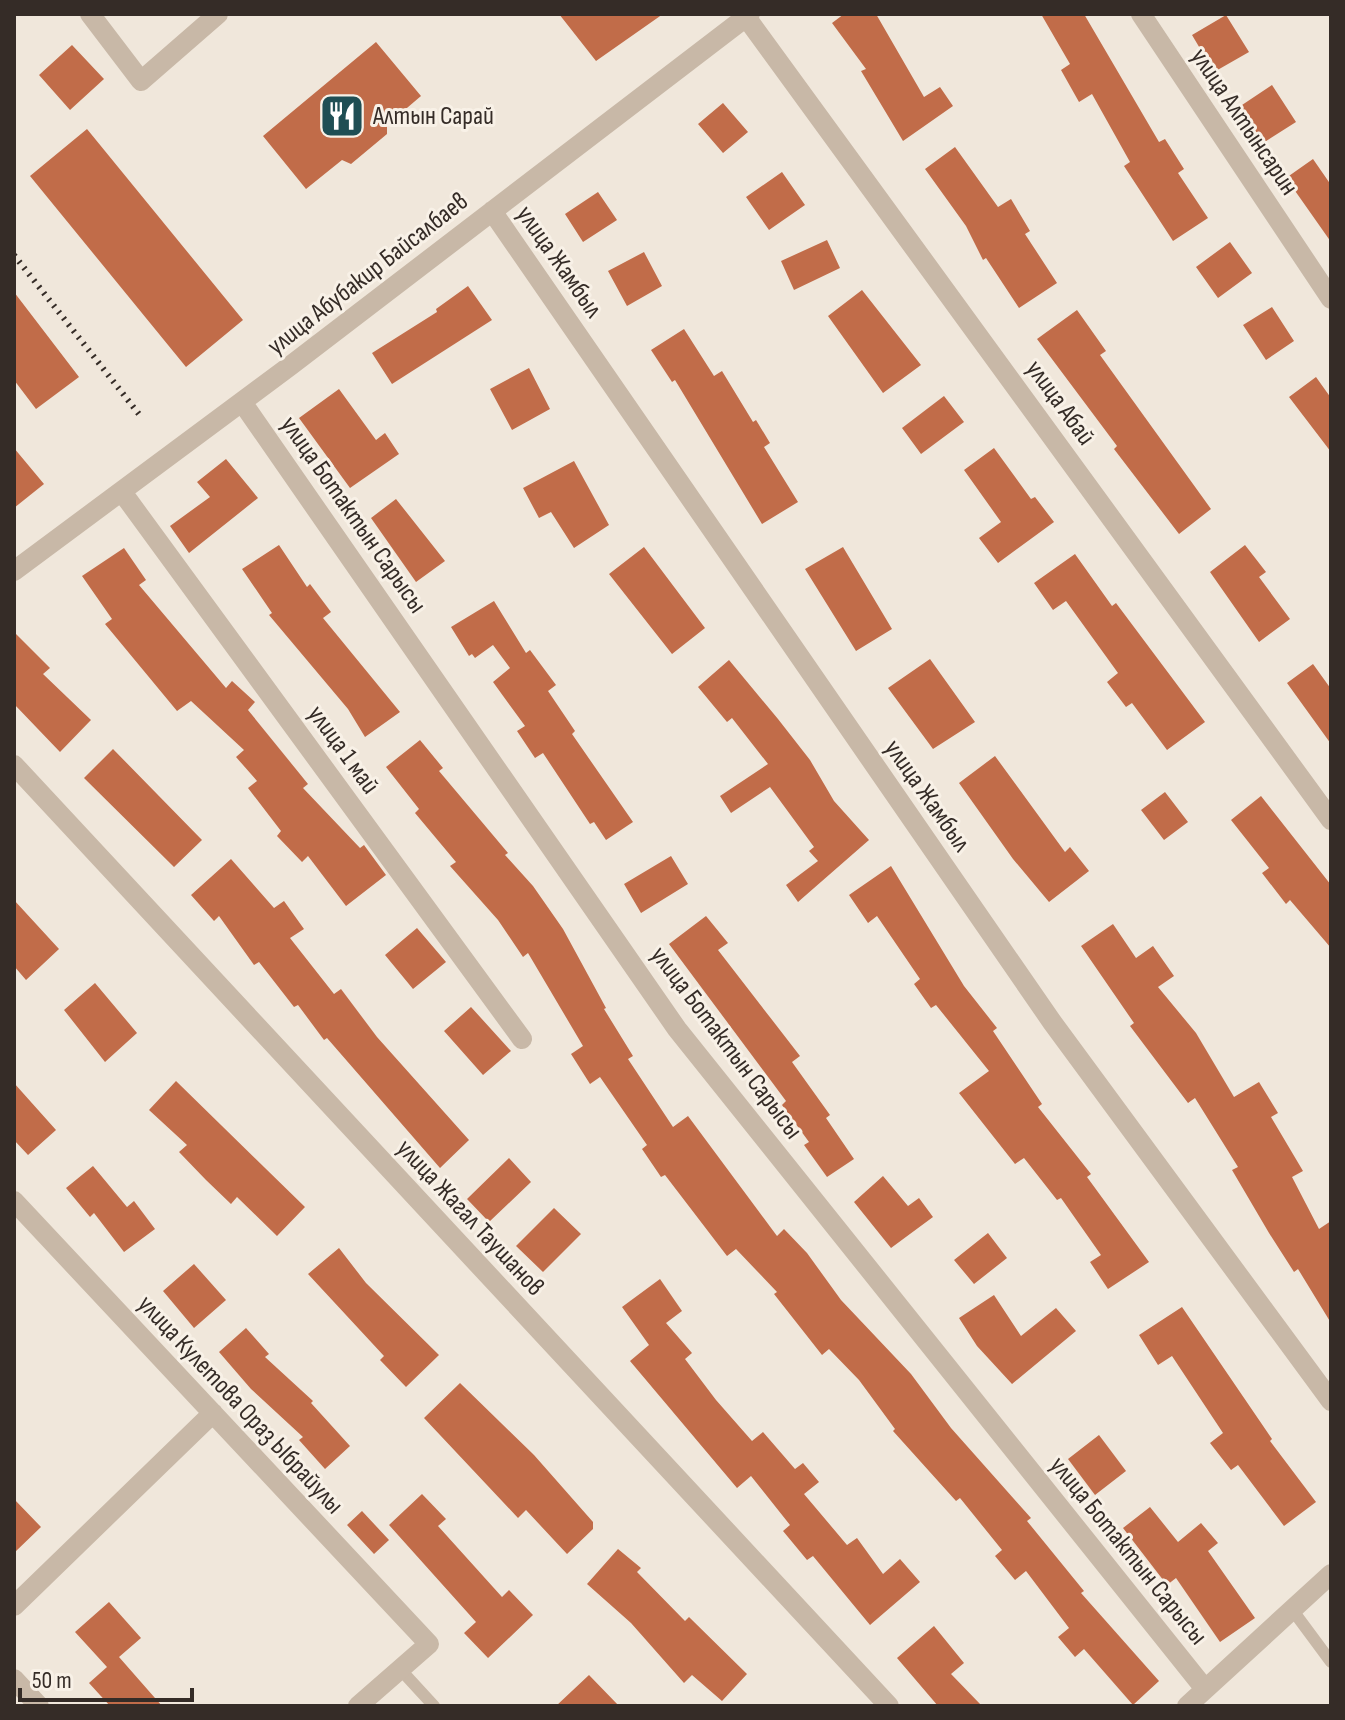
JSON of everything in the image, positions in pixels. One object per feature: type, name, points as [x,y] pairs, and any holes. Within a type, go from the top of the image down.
[{"type":"street","points":[[90,14],[141,81],[218,14]]},
{"type":"street","name":"улица Алтынсарин","points":[[1141,14],[1331,299]]},
{"type":"street","name":"улица Абубакир Байсалбаев","points":[[14,571],[242,402],[748,16]]},
{"type":"street","name":"улица Абай","points":[[748,16],[1331,820]]},
{"type":"street","name":"улица Жамбыл","points":[[492,211],[1043,1009],[1331,1401]]},
{"type":"street","name":"улица Ботактын Сарысы","points":[[242,402],[677,1029],[1205,1689]]},
{"type":"street","name":"улица 1 май","points":[[122,492],[522,1039]]},
{"type":"street","name":"улица Жагал Таушанов","points":[[14,765],[889,1706]]},
{"type":"street","name":"улица Кулетова Ораз Ыбрайулы","points":[[14,1201],[429,1644],[400,1669]]},
{"type":"street","points":[[14,1606],[213,1413]]},
{"type":"street","points":[[1187,1706],[1331,1574]]},
{"type":"street","points":[[358,1706],[400,1669]]},
{"type":"street","points":[[14,1679],[39,1706]]},
{"type":"lane","points":[[1291,1608],[1331,1662]]},
{"type":"lane","points":[[400,1669],[434,1706]]},
{"type":"building","points":[[559,14],[663,14],[596,61]]},
{"type":"building","points":[[844,14],[876,14],[924,97],[940,87],[953,106],[903,141],[861,71],[866,69],[832,23]]},
{"type":"building","points":[[1041,14],[1084,14],[1159,142],[1165,139],[1184,169],[1178,173],[1208,218],[1173,241],[1124,166],[1130,162],[1092,94],[1079,102],[1061,70],[1070,64]]},
{"type":"building","points":[[1226,15],[1249,52],[1214,72],[1192,35]]},
{"type":"building","name":"Алтын Сарай","points":[[376,42],[421,96],[387,125],[387,134],[351,164],[342,160],[306,189],[263,136]]},
{"type":"building","points":[[72,45],[104,79],[70,110],[39,75]]},
{"type":"building","points":[[1272,85],[1296,122],[1260,145],[1236,109]]},
{"type":"building","points":[[723,103],[748,132],[723,153],[698,124]]},
{"type":"building","points":[[87,129],[243,320],[186,367],[30,176]]},
{"type":"building","points":[[955,147],[998,207],[1011,199],[1030,231],[1025,234],[1057,283],[1019,308],[986,258],[983,260],[966,226],[925,169]]},
{"type":"building","points":[[1313,159],[1331,185],[1331,242],[1286,178]]},
{"type":"building","points":[[782,172],[805,205],[769,230],[746,197]]},
{"type":"building","points":[[598,192],[617,220],[583,242],[565,214]]},
{"type":"building","points":[[827,240],[840,268],[794,290],[781,261]]},
{"type":"building","points":[[1230,242],[1252,273],[1218,298],[1196,267]]},
{"type":"building","points":[[644,252],[662,286],[627,306],[608,271]]},
{"type":"building","points":[[468,286],[492,320],[392,384],[372,353],[437,312],[436,309]]},
{"type":"building","points":[[862,290],[921,365],[883,393],[828,316]]},
{"type":"building","points":[[14,292],[79,377],[36,409],[14,380]]},
{"type":"building","points":[[1272,307],[1294,341],[1266,360],[1243,325]]},
{"type":"building","points":[[1077,310],[1106,351],[1100,355],[1211,509],[1179,534],[1114,449],[1117,446],[1037,339]]},
{"type":"building","points":[[684,329],[714,376],[722,371],[753,422],[756,420],[770,443],[764,447],[798,502],[762,524],[675,380],[672,382],[651,350]]},
{"type":"building","points":[[529,368],[550,409],[512,430],[490,389]]},
{"type":"building","points":[[1316,377],[1331,398],[1331,452],[1289,397]]},
{"type":"building","points":[[339,389],[376,440],[385,433],[399,454],[350,488],[299,418]]},
{"type":"building","points":[[944,396],[964,422],[921,454],[902,428]]},
{"type":"building","points":[[14,448],[44,484],[14,508]]},
{"type":"building","points":[[994,448],[1031,499],[1035,497],[1054,522],[998,563],[979,538],[1001,522],[964,470]]},
{"type":"building","points":[[226,459],[258,498],[189,553],[170,526],[210,497],[197,482]]},
{"type":"building","points":[[574,461],[609,525],[574,548],[551,512],[539,518],[523,488]]},
{"type":"building","points":[[396,499],[445,561],[416,582],[371,518]]},
{"type":"building","points":[[279,545],[307,587],[310,584],[331,612],[323,618],[400,712],[365,737],[348,709],[269,615],[272,613],[242,569]]},
{"type":"building","points":[[1245,545],[1266,572],[1259,577],[1290,619],[1259,642],[1210,572]]},
{"type":"building","points":[[644,547],[705,628],[672,654],[609,574]]},
{"type":"building","points":[[843,547],[892,629],[856,651],[805,569]]},
{"type":"building","points":[[124,548],[146,580],[139,585],[226,688],[232,681],[255,702],[248,710],[308,784],[303,788],[360,848],[364,845],[386,875],[346,906],[308,856],[302,862],[277,836],[281,831],[248,788],[257,781],[236,757],[244,750],[191,701],[177,711],[105,624],[112,619],[82,576]]},
{"type":"building","points":[[1075,554],[1112,606],[1116,603],[1205,722],[1167,750],[1132,703],[1126,707],[1107,682],[1118,673],[1066,601],[1053,610],[1034,583]]},
{"type":"building","points":[[494,601],[526,653],[530,650],[556,685],[548,691],[575,731],[572,734],[633,822],[606,840],[594,822],[590,824],[543,753],[535,758],[517,731],[525,726],[493,682],[510,668],[493,645],[475,658],[472,654],[469,656],[451,627]]},
{"type":"building","points":[[14,632],[50,668],[43,674],[91,720],[60,752],[14,704]]},
{"type":"building","points":[[930,659],[975,722],[933,749],[888,688]]},
{"type":"building","points":[[729,660],[810,760],[834,801],[869,840],[798,902],[786,885],[818,861],[809,851],[814,847],[770,787],[731,813],[720,796],[768,764],[732,718],[727,722],[698,687]]},
{"type":"building","points":[[1313,664],[1331,689],[1331,744],[1287,683]]},
{"type":"building","points":[[420,740],[443,768],[439,771],[508,853],[505,855],[533,886],[563,929],[604,1009],[633,1056],[628,1059],[673,1127],[688,1116],[777,1236],[784,1229],[807,1253],[841,1300],[911,1374],[951,1428],[1031,1518],[1027,1521],[1084,1591],[1081,1593],[1159,1681],[1133,1705],[1084,1649],[1075,1657],[1058,1637],[1069,1628],[1026,1571],[1015,1580],[995,1556],[1002,1550],[960,1498],[956,1501],[893,1431],[895,1429],[859,1380],[829,1349],[822,1355],[774,1294],[777,1292],[736,1249],[727,1256],[665,1175],[661,1177],[642,1149],[647,1145],[600,1077],[590,1084],[571,1054],[583,1046],[528,953],[523,957],[498,920],[450,866],[456,862],[415,813],[419,809],[386,767]]},
{"type":"building","points":[[113,749],[202,840],[174,867],[84,778]]},
{"type":"building","points":[[995,756],[1065,852],[1070,847],[1089,871],[1049,902],[1013,859],[959,783]]},
{"type":"building","points":[[1165,792],[1188,822],[1164,840],[1141,810]]},
{"type":"building","points":[[1261,796],[1331,885],[1331,948],[1290,900],[1286,904],[1262,873],[1269,868],[1231,820]]},
{"type":"building","points":[[671,856],[688,884],[641,913],[624,884]]},
{"type":"building","points":[[231,859],[274,908],[284,901],[304,929],[290,938],[334,994],[341,989],[377,1037],[469,1140],[440,1168],[327,1038],[324,1040],[298,1005],[294,1007],[259,962],[254,965],[219,916],[214,921],[191,895]]},
{"type":"building","points":[[891,866],[964,986],[997,1028],[993,1031],[1042,1104],[1038,1107],[1091,1174],[1087,1177],[1149,1262],[1108,1289],[1090,1262],[1101,1255],[1061,1198],[1057,1200],[1024,1158],[1015,1164],[959,1093],[989,1071],[936,1005],[931,1008],[914,984],[920,979],[877,916],[868,923],[849,895]]},
{"type":"building","points":[[14,900],[59,949],[26,980],[14,966]]},
{"type":"building","points":[[706,916],[728,943],[718,950],[800,1056],[792,1062],[830,1115],[826,1118],[854,1159],[827,1177],[804,1145],[809,1142],[782,1105],[786,1101],[669,944]]},
{"type":"building","points":[[1113,924],[1136,958],[1153,946],[1174,976],[1158,987],[1196,1033],[1234,1097],[1259,1082],[1278,1113],[1271,1117],[1303,1171],[1292,1177],[1319,1229],[1331,1221],[1331,1323],[1298,1269],[1294,1272],[1269,1233],[1232,1170],[1238,1167],[1195,1098],[1188,1103],[1130,1026],[1134,1023],[1081,946]]},
{"type":"building","points":[[417,928],[446,962],[413,989],[385,955]]},
{"type":"building","points":[[95,983],[137,1033],[105,1062],[64,1010]]},
{"type":"building","points":[[471,1007],[511,1051],[483,1075],[444,1031]]},
{"type":"building","points":[[176,1081],[305,1207],[277,1236],[237,1197],[231,1204],[206,1180],[179,1152],[187,1145],[149,1110]]},
{"type":"building","points":[[14,1083],[56,1130],[28,1155],[14,1140]]},
{"type":"building","points":[[509,1158],[531,1182],[489,1222],[467,1199]]},
{"type":"building","points":[[93,1166],[127,1207],[134,1201],[155,1229],[124,1252],[94,1213],[90,1217],[66,1188]]},
{"type":"building","points":[[883,1176],[908,1206],[919,1198],[933,1217],[891,1248],[854,1202]]},
{"type":"building","points":[[554,1208],[581,1234],[543,1272],[516,1246]]},
{"type":"building","points":[[988,1233],[1007,1258],[974,1284],[954,1260]]},
{"type":"building","points":[[339,1248],[366,1283],[439,1355],[406,1387],[380,1360],[384,1356],[308,1274]]},
{"type":"building","points":[[194,1264],[226,1300],[194,1328],[163,1291]]},
{"type":"building","points":[[660,1279],[682,1311],[666,1323],[692,1353],[685,1359],[716,1400],[752,1441],[763,1432],[795,1469],[803,1463],[819,1482],[804,1494],[847,1545],[857,1538],[883,1574],[900,1559],[920,1582],[870,1625],[813,1556],[807,1560],[783,1531],[790,1525],[751,1476],[737,1488],[630,1361],[649,1345],[622,1307]]},
{"type":"building","points":[[994,1295],[1021,1336],[1056,1308],[1076,1331],[1012,1384],[977,1346],[959,1318]]},
{"type":"building","points":[[1182,1307],[1272,1439],[1270,1441],[1316,1502],[1284,1526],[1238,1465],[1231,1470],[1210,1443],[1223,1433],[1172,1356],[1158,1365],[1139,1335]]},
{"type":"building","points":[[246,1328],[269,1354],[265,1357],[313,1401],[311,1403],[350,1446],[325,1469],[299,1440],[303,1437],[251,1389],[219,1352]]},
{"type":"building","points":[[460,1383],[534,1455],[593,1522],[593,1529],[567,1554],[526,1510],[518,1518],[424,1418]]},
{"type":"building","points":[[1099,1435],[1126,1471],[1095,1495],[1068,1459]]},
{"type":"building","points":[[422,1494],[446,1519],[438,1526],[502,1597],[509,1590],[533,1615],[488,1658],[464,1633],[476,1622],[389,1525]]},
{"type":"building","points":[[14,1499],[41,1527],[14,1553]]},
{"type":"building","points":[[1150,1507],[1178,1542],[1201,1523],[1218,1543],[1208,1551],[1255,1618],[1220,1642],[1176,1578],[1167,1585],[1123,1528]]},
{"type":"building","points":[[362,1511],[389,1540],[374,1554],[347,1525]]},
{"type":"building","points":[[618,1549],[641,1568],[637,1572],[685,1621],[689,1617],[747,1674],[722,1701],[692,1675],[684,1683],[631,1623],[587,1584]]},
{"type":"building","points":[[109,1602],[141,1638],[119,1657],[162,1706],[110,1706],[89,1683],[107,1667],[75,1632]]},
{"type":"building","points":[[934,1626],[964,1663],[951,1674],[982,1706],[938,1706],[897,1658]]},
{"type":"building","points":[[589,1675],[619,1706],[556,1706]]},
{"type":"railway","points":[[14,255],[142,418]]},
{"type":"place","name":"Алтын Сарай","points":[[342,116]]}]
